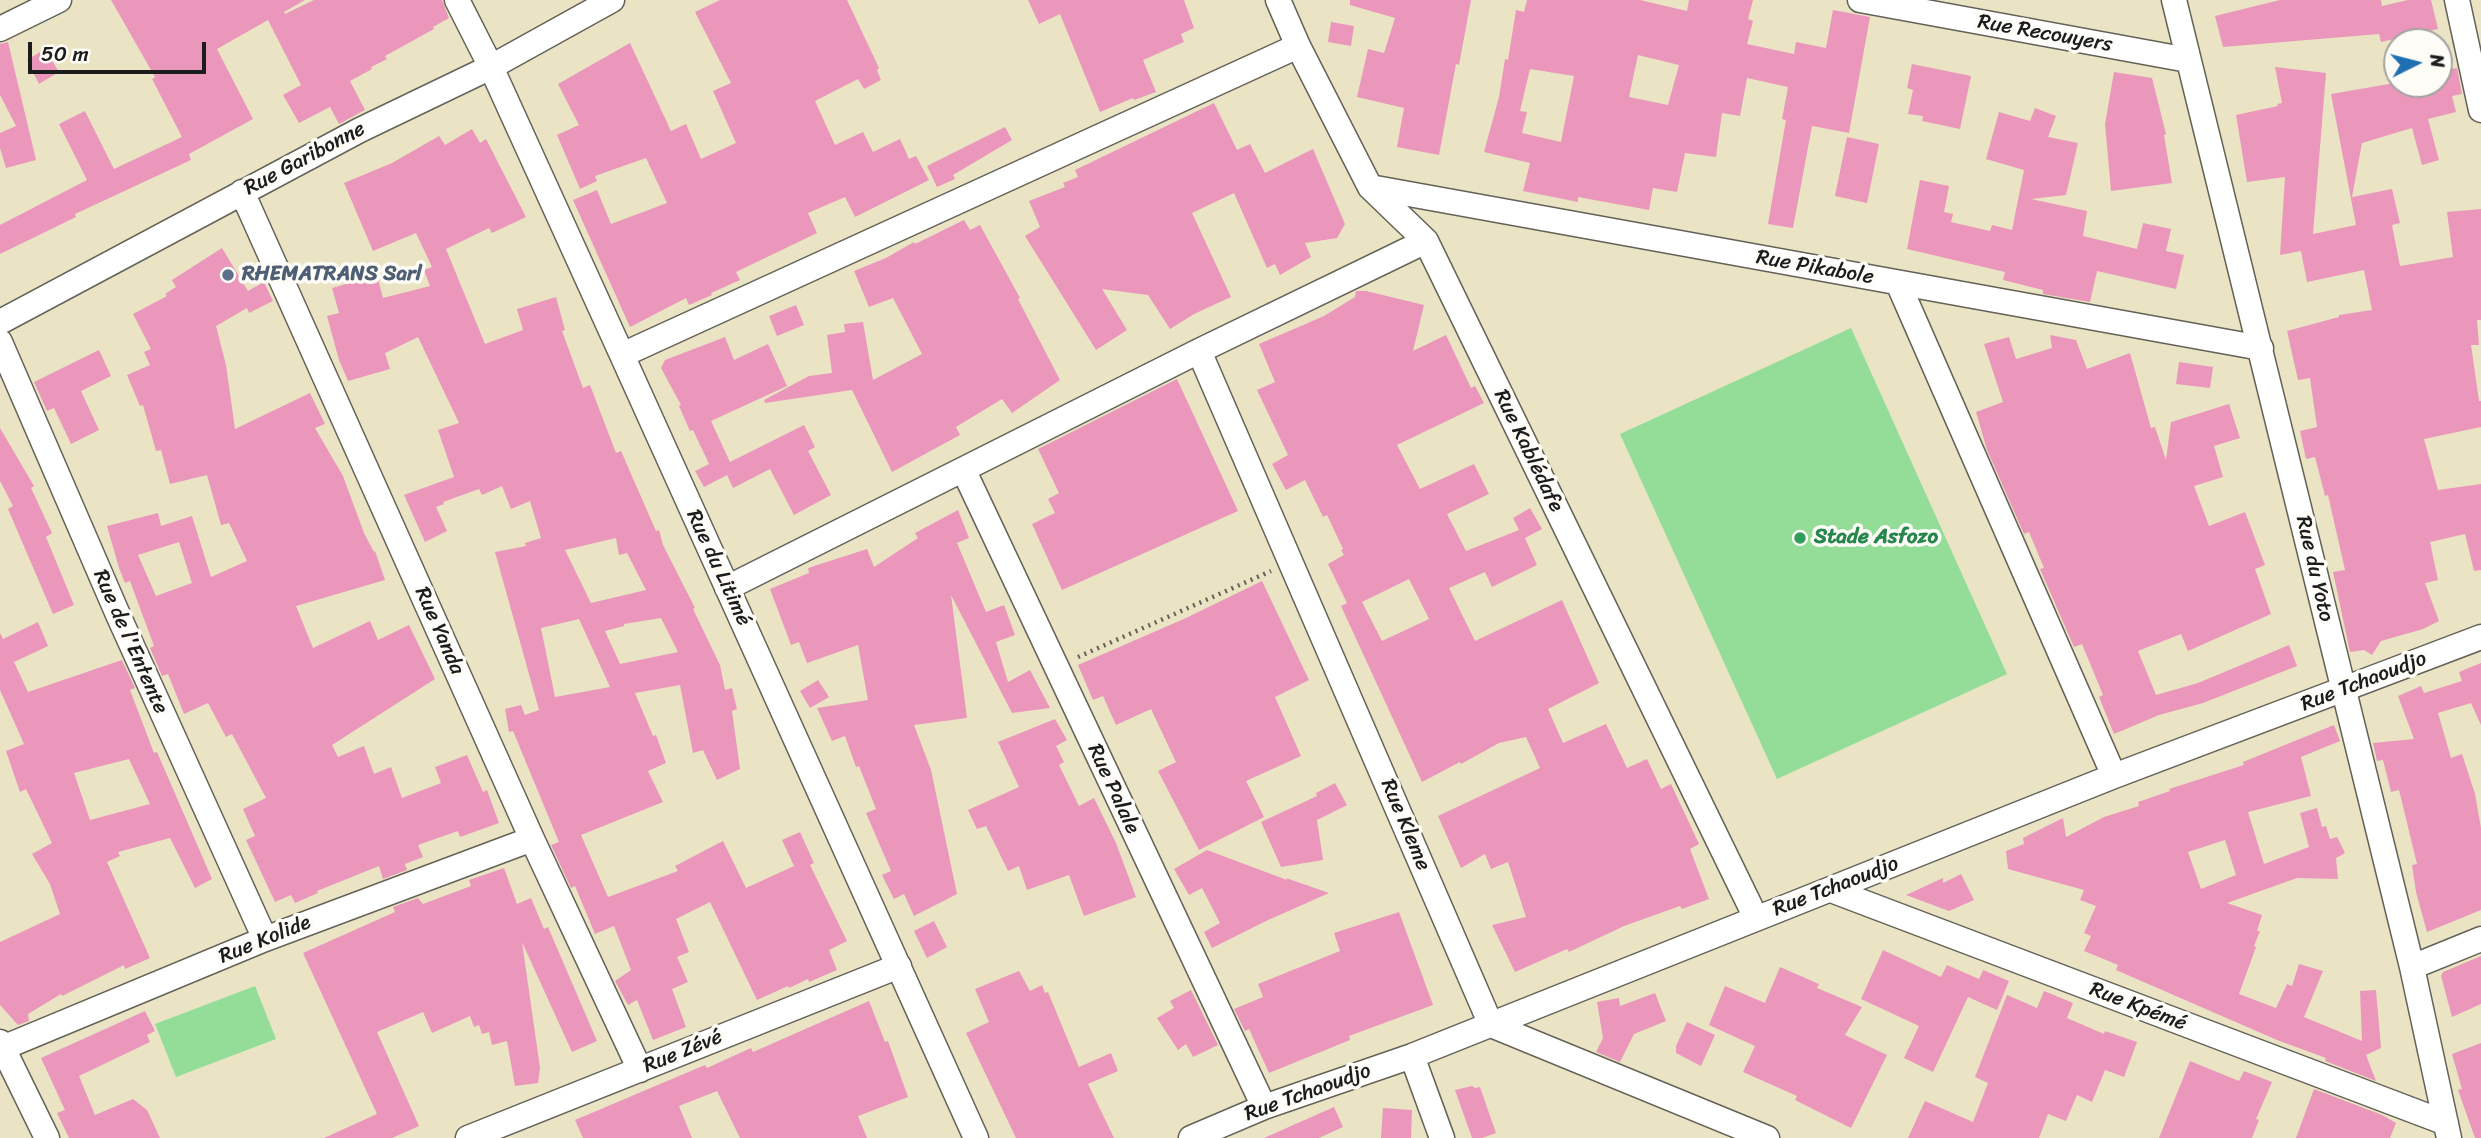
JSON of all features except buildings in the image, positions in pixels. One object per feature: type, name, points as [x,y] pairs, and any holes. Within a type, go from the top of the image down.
[{"type":"street","points":[[0,30],[59,0]]},
{"type":"street","name":"Rue du Litimé","points":[[457,0],[491,67],[976,1138]]},
{"type":"street","name":"Rue Garibonne","points":[[0,322],[360,130],[491,67],[612,0]]},
{"type":"street","name":"Rue Kablédafe","points":[[1278,0],[1298,46],[1370,187],[1426,241],[1756,918]]},
{"type":"street","name":"Rue Recouyers","points":[[1860,0],[2188,60]]},
{"type":"street","name":"Rue du Yoto","points":[[2174,0],[2412,967],[2447,1131]]},
{"type":"street","points":[[2457,0],[2480,102]]},
{"type":"street","points":[[622,355],[1298,46]]},
{"type":"street","name":"Rue Pikabole","points":[[1370,187],[2261,348]]},
{"type":"street","name":"Rue Yanda","points":[[242,192],[640,1070]]},
{"type":"street","points":[[727,588],[1199,351],[1426,241]]},
{"type":"street","points":[[1898,283],[2114,776]]},
{"type":"street","name":"Rue de l'Entente","points":[[0,342],[119,617],[265,939]]},
{"type":"street","name":"Rue Kleme","points":[[1199,351],[1490,1025]]},
{"type":"street","name":"Rue Palale","points":[[964,471],[1264,1107]]},
{"type":"street","name":"Rue Tchaoudjo","points":[[1191,1138],[1264,1107],[1412,1056],[2114,776],[2481,637]]},
{"type":"street","name":"Rue Kolide","points":[[1,1046],[265,939],[533,839]]},
{"type":"street","name":"Rue Kpémé","points":[[1830,890],[2447,1131]]},
{"type":"street","points":[[2412,967],[2481,939]]},
{"type":"street","name":"Rue Zévé","points":[[468,1138],[899,966]]},
{"type":"street","points":[[1490,1025],[1768,1138]]},
{"type":"street","points":[[1,1046],[47,1138]]},
{"type":"street","points":[[1412,1056],[1442,1138]]},
{"type":"path","points":[[1055,667],[1292,562]]},
{"type":"green space","points":[[1851,328],[2007,674],[1777,779],[1620,434]]},
{"type":"green space","points":[[255,986],[276,1039],[176,1077],[155,1024]]},
{"type":"place","name":"RHEMATRANS Sarl","points":[[228,275]]},
{"type":"place","name":"Stade Asfozo","points":[[1800,538]]}]
